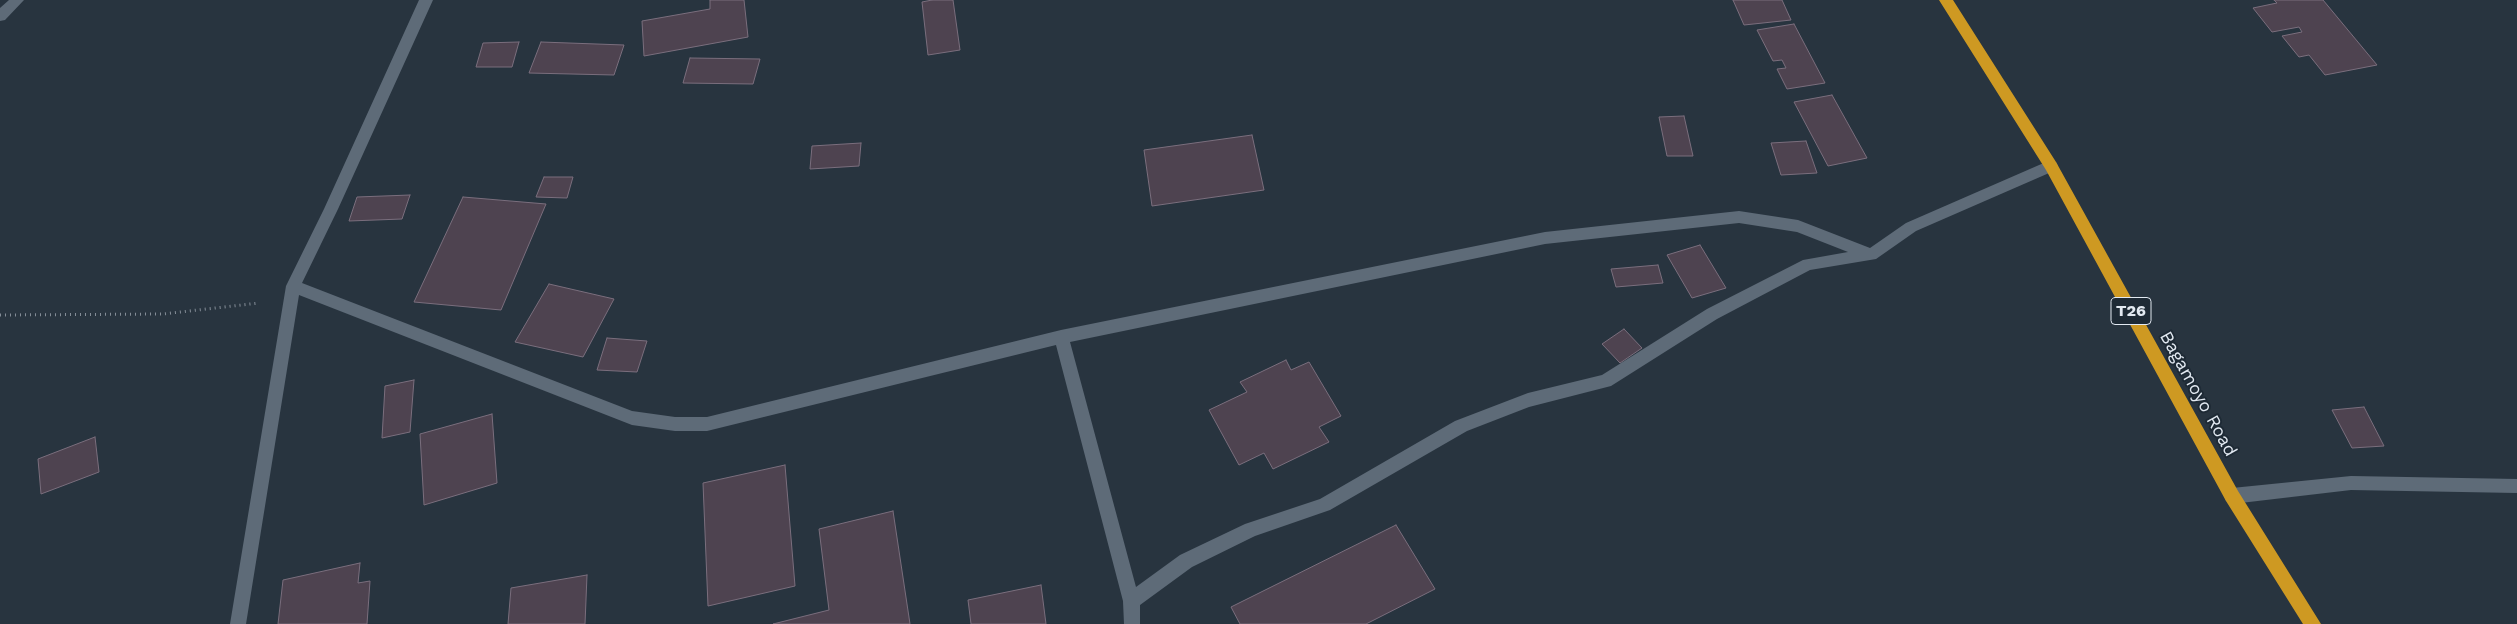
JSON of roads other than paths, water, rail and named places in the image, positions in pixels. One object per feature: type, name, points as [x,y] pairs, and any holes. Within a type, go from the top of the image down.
[{"type":"highway","name":"Bagamoyo Road","points":[[1946,0],[2051,166],[2232,496],[2313,624]]},
{"type":"street","points":[[0,16],[17,0]]},
{"type":"street","points":[[238,624],[292,293],[426,0]]},
{"type":"street","points":[[1132,601],[1186,561],[1251,529],[1324,505],[1461,426],[1528,400],[1606,381],[1712,314],[1808,264],[1871,255],[1911,227],[2051,166]]},
{"type":"street","points":[[292,293],[632,418],[675,424],[707,424],[1062,338],[1545,238],[1739,217],[1798,226],[1871,255]]},
{"type":"street","points":[[1062,338],[1132,601],[1132,624]]},
{"type":"street","points":[[2232,496],[2351,483],[2517,486]]}]
